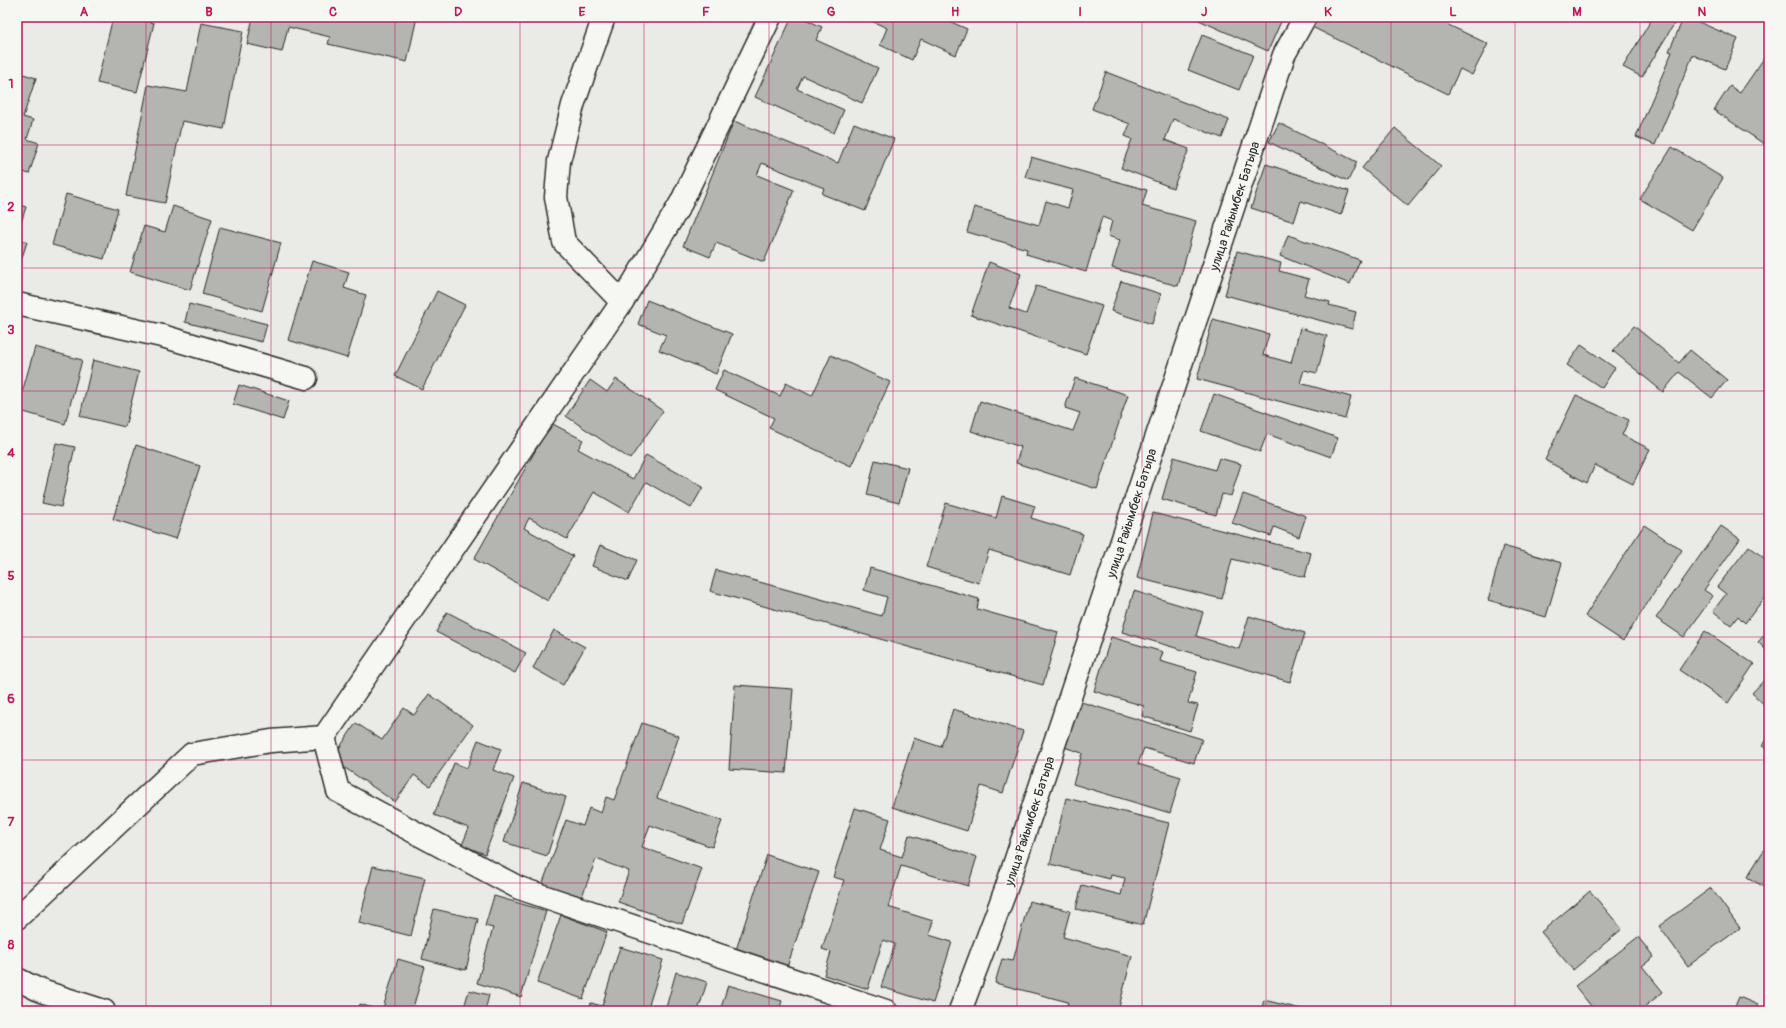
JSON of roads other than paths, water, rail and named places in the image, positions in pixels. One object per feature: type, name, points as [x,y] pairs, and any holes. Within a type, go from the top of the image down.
[{"type":"street","points":[[604,17],[573,105],[559,160],[556,198],[564,242],[622,302]]},
{"type":"street","points":[[770,17],[681,203],[622,302],[324,738],[338,791],[519,888],[886,1011]]},
{"type":"street","name":"улица Райымбек Батыра","points":[[960,1011],[1009,881],[1284,55],[1305,17]]},
{"type":"street","points":[[17,304],[162,336],[306,378]]},
{"type":"street","points":[[17,918],[192,754],[271,741],[324,738]]},
{"type":"street","points":[[17,979],[41,991],[104,1011]]}]
